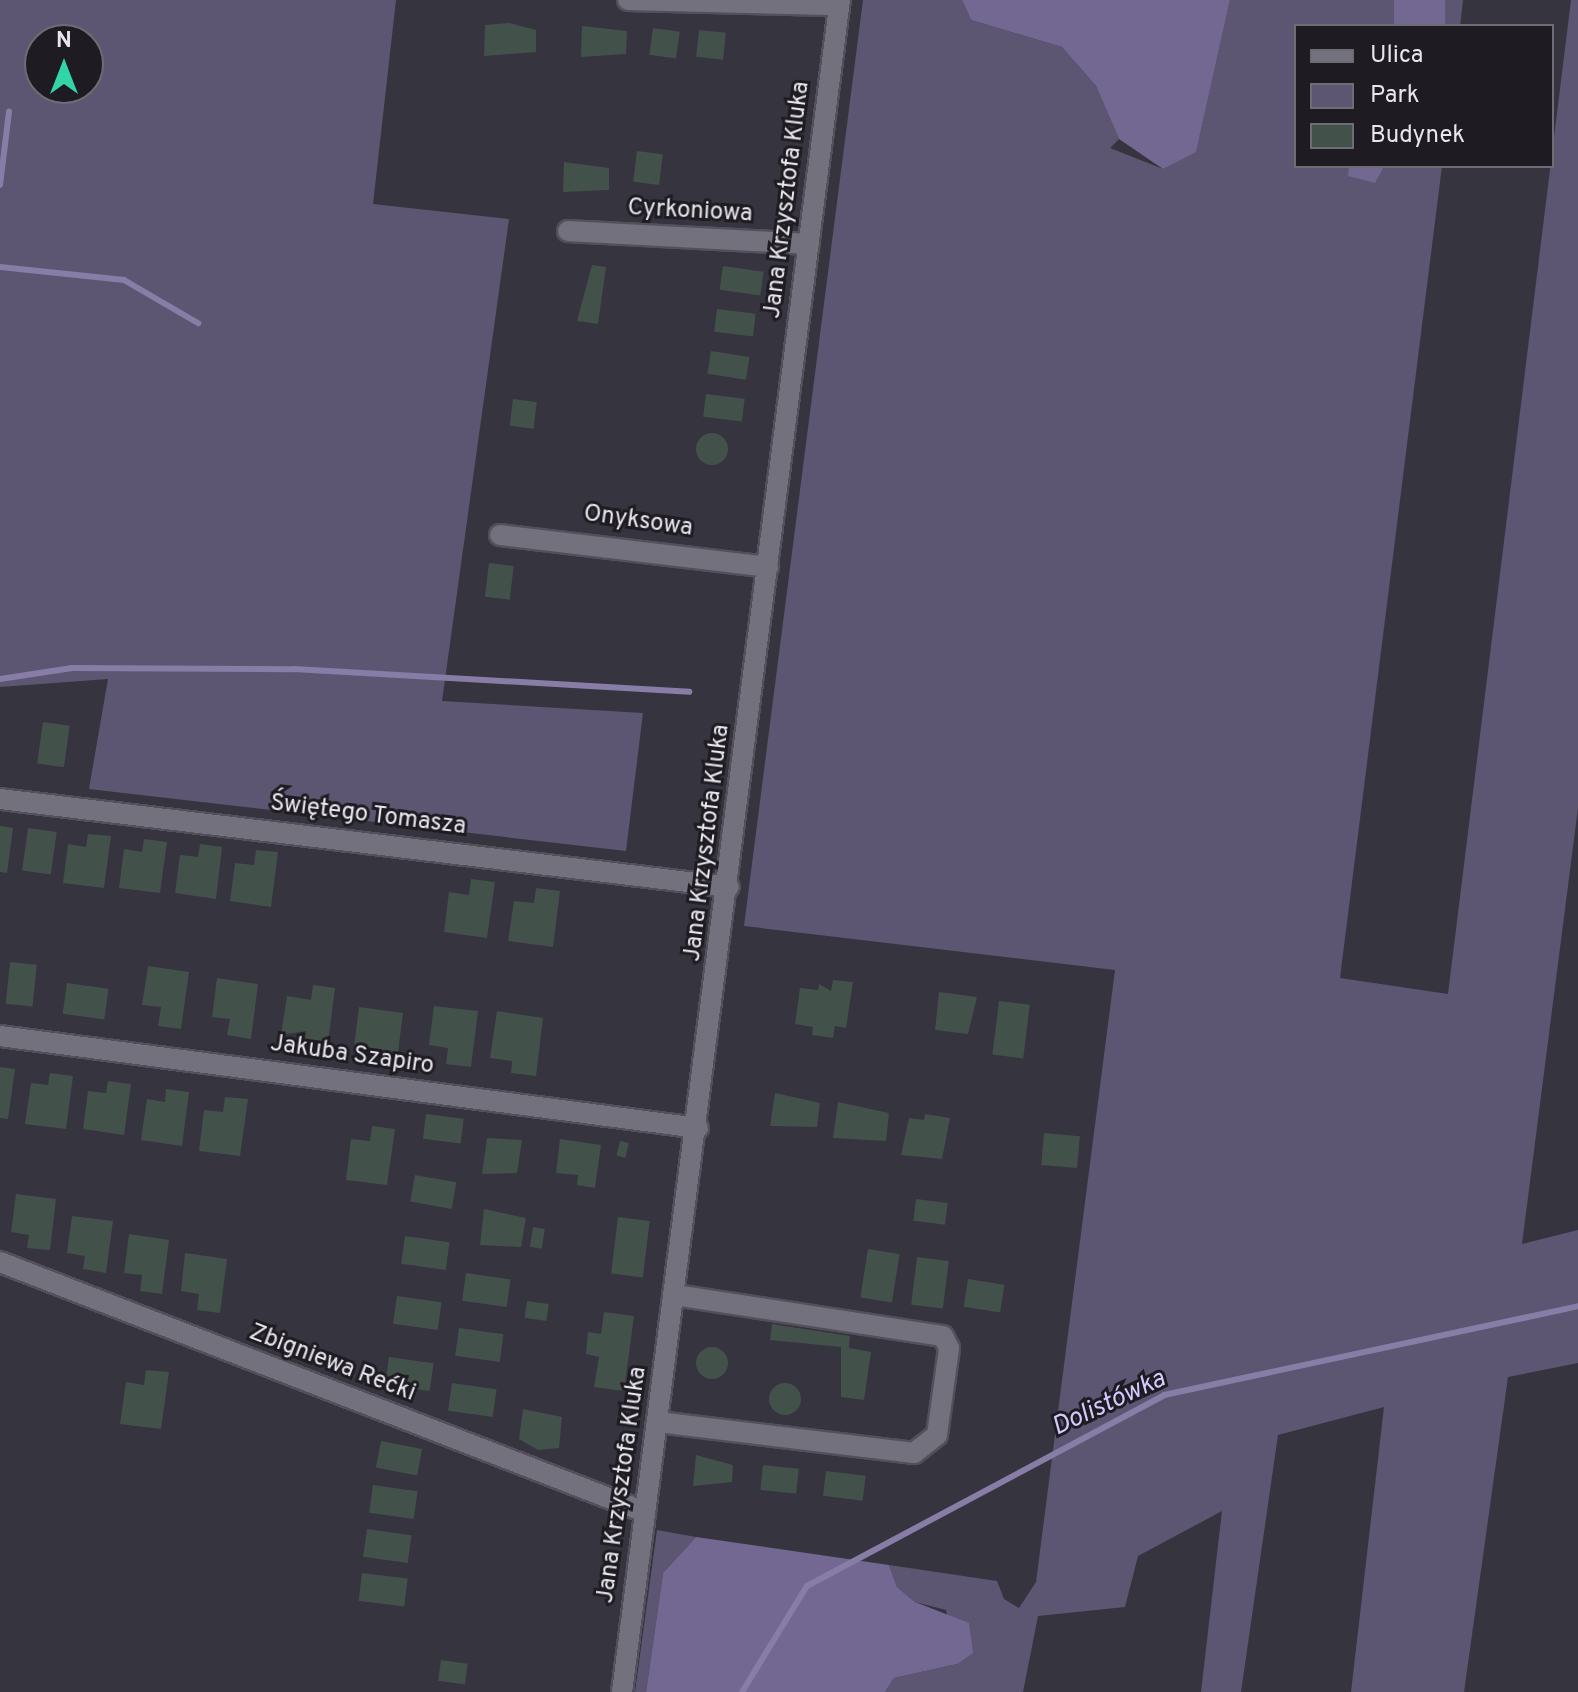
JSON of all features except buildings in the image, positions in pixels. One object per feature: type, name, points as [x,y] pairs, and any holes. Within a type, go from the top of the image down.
[{"type":"street","points":[[628,0],[840,2]]},
{"type":"street","name":"Jana Krzysztofa Kluka","points":[[622,1692],[698,1128],[840,2]]},
{"type":"street","name":"Cyrkoniowa","points":[[568,231],[809,244]]},
{"type":"street","name":"Onyksowa","points":[[500,535],[768,567]]},
{"type":"street","name":"Świętego Tomasza","points":[[0,799],[729,887]]},
{"type":"street","name":"Jakuba Szapiro","points":[[0,1036],[698,1128]]},
{"type":"street","name":"Zbigniewa Rećki","points":[[0,1262],[645,1512]]},
{"type":"street","points":[[658,1422],[914,1453],[937,1435],[949,1348],[943,1336],[675,1295]]},
{"type":"green space","points":[[0,0],[396,0],[373,204],[509,219],[442,701],[643,713],[626,851],[89,789],[108,679],[0,687]]},
{"type":"green space","points":[[863,0],[962,0],[971,20],[1062,47],[1096,86],[1119,139],[1110,148],[1163,169],[1196,151],[1230,0],[1463,0],[1460,24],[1294,24],[1294,168],[1442,168],[1340,978],[1448,994],[1550,168],[1554,168],[1554,137],[1571,0],[1578,0],[1578,808],[1522,1244],[1578,1230],[1578,1363],[1508,1377],[1464,1692],[1351,1692],[1384,1407],[1278,1435],[1241,1692],[1201,1692],[1222,1511],[1138,1556],[1125,1607],[1038,1616],[1023,1692],[885,1692],[894,1678],[957,1664],[946,1610],[915,1602],[897,1587],[889,1565],[997,1581],[1004,1599],[1019,1608],[1036,1582],[1115,970],[744,926]]},
{"type":"green space","points":[[657,1530],[696,1537],[663,1573],[646,1692],[635,1692]]},
{"type":"shaded area","points":[[962,0],[1230,0],[1196,152],[1163,169],[1119,139],[1096,86],[1062,47],[971,20]]},
{"type":"shaded area","points":[[1394,0],[1445,0],[1445,24],[1394,24]]},
{"type":"shaded area","points":[[1349,168],[1383,168],[1375,183],[1348,176]]},
{"type":"shaded area","points":[[696,1537],[889,1565],[897,1587],[915,1602],[969,1623],[973,1653],[957,1664],[894,1678],[885,1692],[646,1692],[663,1573]]},
{"type":"waterway","points":[[0,185],[9,112]]},
{"type":"waterway","points":[[0,267],[124,280],[198,323]]},
{"type":"waterway","points":[[0,679],[72,668],[294,669],[689,692]]},
{"type":"waterway","name":"Dolistówka","points":[[742,1692],[807,1586],[1164,1395],[1578,1306]]}]
